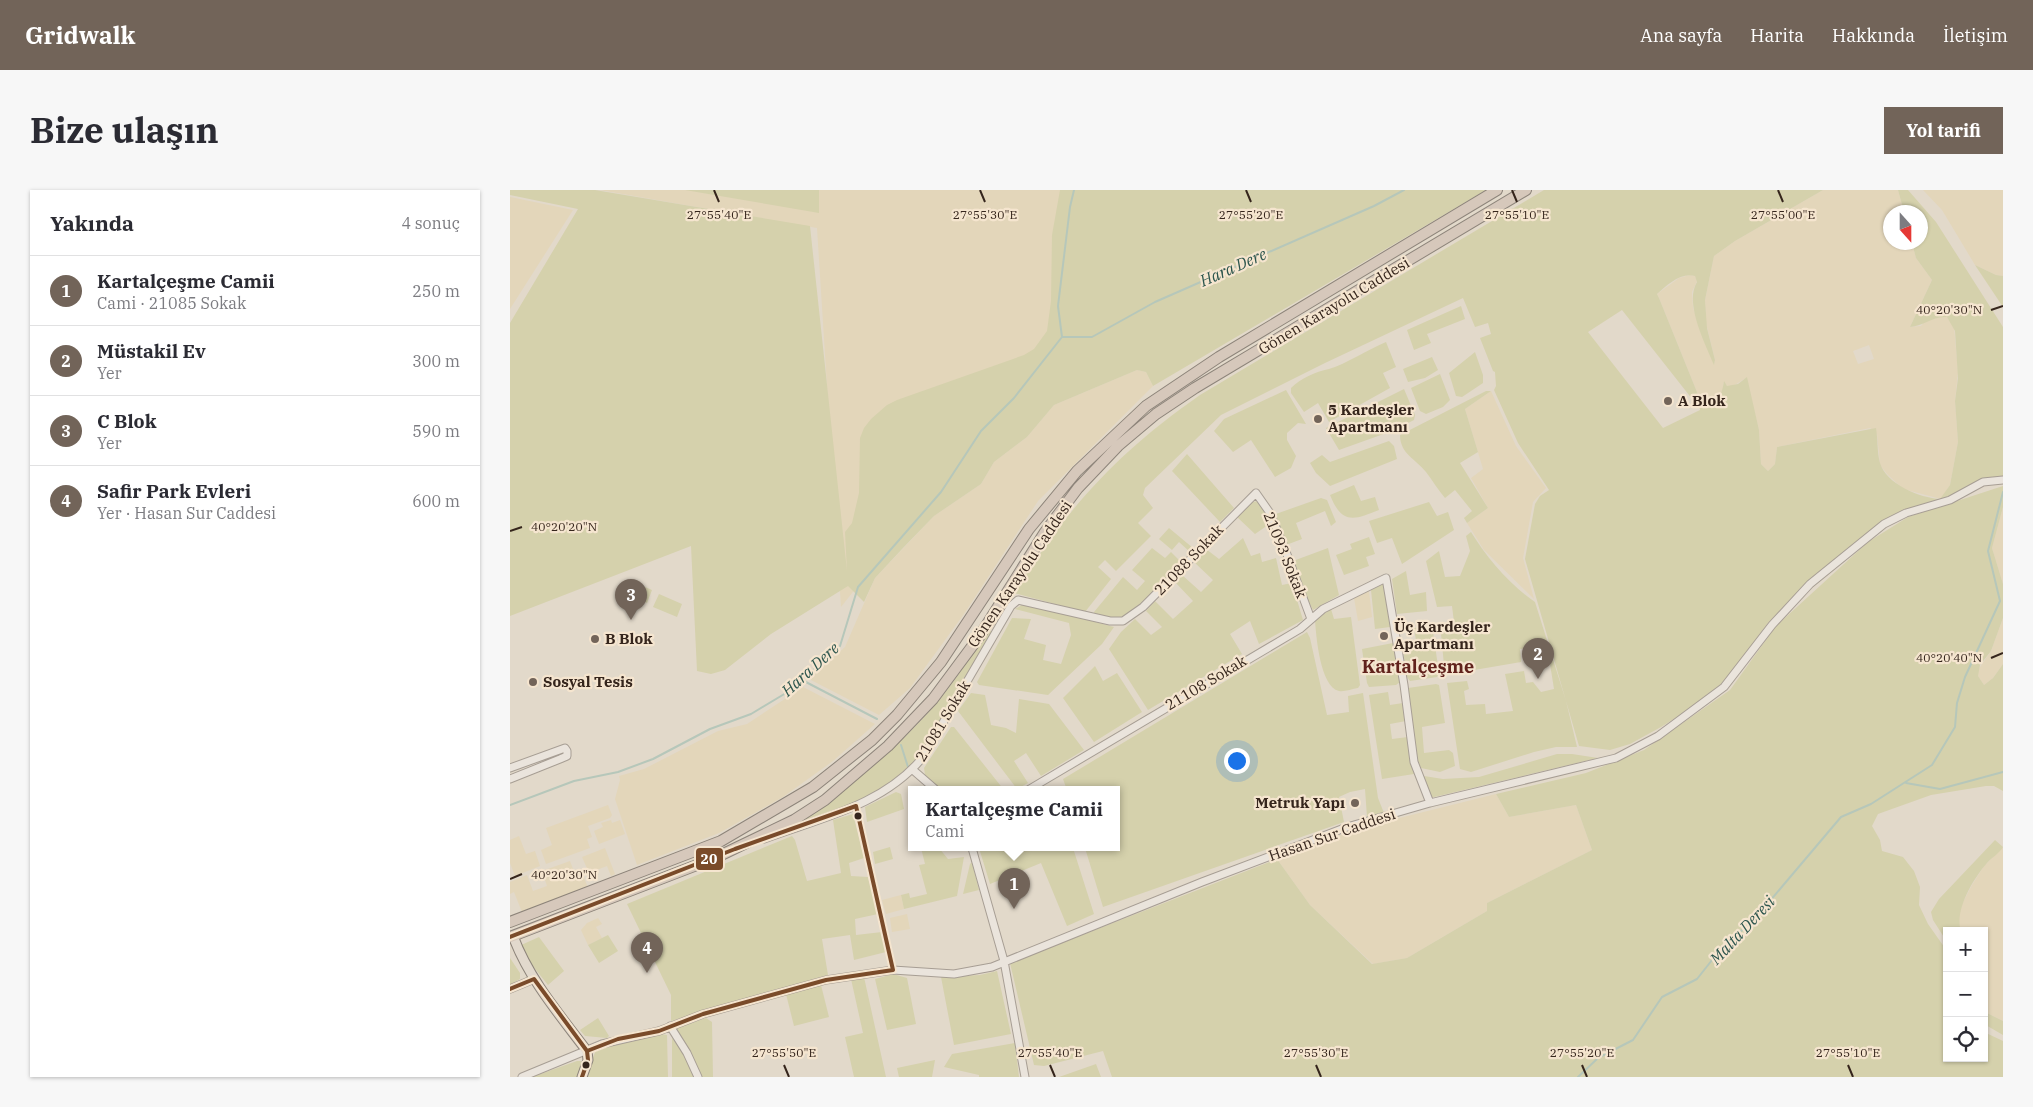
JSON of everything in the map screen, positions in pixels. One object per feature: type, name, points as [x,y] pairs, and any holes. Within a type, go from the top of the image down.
[{"type":"highway","name":"Gönen Karayolu Caddesi","points":[[510,922],[722,841],[813,787],[872,740],[897,715],[941,662],[1029,529],[1077,471],[1146,406],[1219,357],[1497,190]]},
{"type":"highway","name":"Gönen Karayolu Caddesi","points":[[512,936],[735,849],[794,820],[825,800],[910,724],[933,699],[979,637],[1045,532],[1078,488],[1118,446],[1156,414],[1194,388],[1526,190]]},
{"type":"main road","points":[[512,936],[521,957],[534,979],[587,1051],[588,1060],[582,1077]]},
{"type":"street","name":"Hasan Sur Caddesi","points":[[522,1077],[618,1039],[647,1034],[714,1010],[826,980],[894,970],[954,974],[979,970],[1347,827],[1430,803],[1616,758],[1640,747],[1724,687],[1772,624],[1810,584],[1884,524],[1906,513],[1950,500],[1983,482],[2003,480]]},
{"type":"street","name":"21093 Sokak","points":[[1256,493],[1270,513],[1286,548],[1312,619]]},
{"type":"street","name":"21088 Sokak","points":[[1118,622],[1127,619],[1143,607],[1256,493]]},
{"type":"street","name":"21108 Sokak","points":[[1035,786],[1300,629],[1324,608],[1386,578],[1404,685],[1414,762],[1430,803]]},
{"type":"street","name":"21081 Sokak","points":[[735,849],[866,802],[890,789],[913,770],[951,713],[1011,606],[1021,600],[1118,622]]},
{"type":"street","points":[[510,768],[565,748],[567,751],[567,756],[510,779]]},
{"type":"street","points":[[913,770],[931,786]]},
{"type":"street","points":[[973,851],[1004,961],[1025,1077]]},
{"type":"street","points":[[510,989],[534,979]]},
{"type":"street","points":[[670,1026],[687,1053],[698,1077]]},
{"type":"shaded area","points":[[510,190],[595,190],[810,226],[847,571],[845,532],[852,523],[859,493],[860,438],[864,428],[871,419],[887,405],[897,400],[1024,355],[1034,349],[1047,331],[1051,301],[1052,235],[1060,190],[1486,190],[1153,386],[1146,372],[1137,370],[1054,405],[1027,437],[994,462],[981,484],[934,516],[903,548],[875,578],[864,602],[848,586],[771,634],[725,670],[711,674],[697,671],[691,546],[510,616],[510,323],[578,209],[510,195]]},
{"type":"shaded area","points":[[600,190],[1390,190],[1061,361],[875,564],[841,607],[817,228]]},
{"type":"shaded area","points":[[685,190],[819,190],[819,213]]},
{"type":"shaded area","points":[[1544,190],[1823,190],[1735,241],[1714,256],[1705,300],[1707,328],[1715,360],[1714,365],[1701,335],[1694,312],[1694,291],[1697,282],[1695,276],[1690,275],[1679,278],[1657,294],[1701,402],[1705,406],[1717,400],[1724,381],[1727,386],[1738,384],[1747,377],[1759,430],[1761,464],[1768,471],[1775,464],[1777,447],[1876,428],[1880,463],[1883,471],[1896,483],[1914,493],[1940,499],[1950,485],[1958,442],[1955,401],[1958,378],[1955,331],[1947,317],[1937,318],[1910,327],[1932,280],[1916,258],[1914,250],[1928,250],[1928,213],[1936,222],[2003,327],[2003,477],[1988,477],[1949,498],[1884,521],[1811,578],[1768,623],[1726,680],[1693,707],[1661,727],[1630,744],[1610,750],[1579,746],[1525,559],[1535,504],[1540,496],[1549,490],[1518,443],[1494,390],[1496,386],[1495,372],[1480,338],[1491,334],[1488,323],[1475,327],[1463,298],[1325,363],[1221,415],[1145,488],[1143,495],[1153,508],[1138,523],[1151,536],[1116,571],[1105,560],[1098,567],[1111,579],[1085,612],[1014,593],[1034,562],[1074,508],[1143,438],[1200,395]],"holes":[[[1622,310],[1700,410],[1663,428],[1588,332]]]},
{"type":"shaded area","points":[[1823,190],[1898,190],[1902,205],[1883,205],[1883,250],[1914,250],[1916,258],[1932,280],[1910,327],[1921,326],[1925,321],[1941,317],[1947,317],[1954,326],[1958,372],[1955,401],[1958,442],[1950,485],[1941,499],[1903,489],[1887,474],[1880,465],[1877,434],[1870,428],[1777,447],[1775,464],[1768,471],[1761,464],[1759,430],[1746,378],[1733,386],[1727,386],[1724,382],[1722,393],[1715,402],[1705,406],[1701,402],[1657,294],[1679,278],[1690,275],[1695,276],[1697,281],[1692,292],[1693,308],[1714,364],[1715,360],[1706,323],[1705,300],[1714,256],[1735,241]],"holes":[[[1869,345],[1874,359],[1858,364],[1853,351]]]},
{"type":"shaded area","points":[[1898,190],[1908,190],[1921,205],[1902,205]]},
{"type":"shaded area","points":[[1923,190],[2003,190],[2003,276],[1996,275],[1975,265],[1942,210]]},
{"type":"shaded area","points":[[510,197],[573,210],[510,309]]},
{"type":"shaded area","points":[[1975,265],[1996,275],[2003,276],[2003,307]]},
{"type":"shaded area","points":[[1461,306],[1465,319],[1427,334],[1431,343],[1414,350],[1407,330]]},
{"type":"shaded area","points":[[1386,342],[1396,367],[1383,373],[1390,388],[1329,422],[1318,403],[1304,412],[1291,393],[1291,388],[1304,378],[1343,364]]},
{"type":"shaded area","points":[[1475,352],[1483,375],[1483,383],[1462,397],[1456,396],[1449,373]]},
{"type":"shaded area","points":[[1432,357],[1438,370],[1425,378],[1408,382],[1403,369]]},
{"type":"shaded area","points":[[1137,370],[1146,372],[1153,386],[1038,501],[964,614],[910,688],[879,715],[809,679],[845,647],[875,578],[934,516],[981,484],[994,462],[1027,437],[1054,405]]},
{"type":"shaded area","points":[[1440,374],[1450,400],[1443,407],[1426,414],[1420,411],[1411,388]]},
{"type":"shaded area","points":[[1404,389],[1415,415],[1414,420],[1392,431],[1339,450],[1326,428]]},
{"type":"shaded area","points":[[1286,390],[1306,424],[1298,423],[1287,433],[1287,440],[1296,456],[1291,468],[1275,477],[1251,440],[1233,452],[1214,431],[1224,419]]},
{"type":"shaded area","points":[[1486,391],[1491,391],[1465,409],[1478,452],[1460,463],[1488,508],[1467,523],[1464,518],[1472,511],[1455,490],[1445,498],[1422,467],[1406,452],[1400,435]]},
{"type":"shaded area","points":[[1491,391],[1516,446],[1546,488],[1533,502],[1523,558],[1534,599],[1484,550],[1467,523],[1488,508],[1471,478],[1483,469],[1465,409]]},
{"type":"shaded area","points":[[1389,441],[1394,446],[1397,459],[1330,486],[1316,473],[1310,463],[1322,455],[1330,462]]},
{"type":"shaded area","points":[[1187,454],[1234,508],[1220,522],[1172,471]]},
{"type":"shaded area","points":[[1354,485],[1361,501],[1375,497],[1379,510],[1356,518],[1344,516],[1339,511],[1330,495]]},
{"type":"shaded area","points":[[2003,486],[2003,507],[1992,548],[2003,584],[2003,618],[1991,651],[1980,665],[1978,676],[1984,685],[1993,678],[2003,664],[2003,791],[1994,786],[1986,786],[1931,795],[1878,814],[1872,826],[1880,840],[1882,851],[1903,857],[1914,871],[1920,887],[1919,905],[1928,924],[1943,945],[1943,1062],[1988,1062],[1988,1034],[2003,1041],[2003,1077],[1112,1077],[1103,1051],[1044,1066],[1034,1065],[1010,963],[1277,859],[1310,905],[1372,964],[1407,958],[1487,911],[1487,903],[1592,850],[1576,805],[1509,817],[1496,794],[1586,773],[1644,750],[1730,690],[1776,626],[1868,542],[1908,517]]},
{"type":"shaded area","points":[[1321,498],[1327,500],[1336,522],[1331,526],[1325,511],[1296,523],[1302,539],[1286,545],[1273,515]]},
{"type":"shaded area","points":[[1258,501],[1271,523],[1255,534],[1237,517],[1253,502]]},
{"type":"shaded area","points":[[1429,502],[1437,516],[1448,512],[1454,530],[1402,564],[1392,538],[1377,543],[1369,521]]},
{"type":"shaded area","points":[[2003,507],[2003,584],[1992,548]]},
{"type":"shaded area","points":[[1169,528],[1193,548],[1190,552],[1179,542],[1172,550],[1159,539]]},
{"type":"shaded area","points":[[1471,532],[1484,552],[1500,570],[1517,588],[1535,602],[1566,701],[1577,747],[1556,747],[1534,752],[1471,772],[1460,769],[1447,683],[1467,681],[1469,689],[1464,691],[1466,705],[1485,704],[1486,714],[1513,711],[1505,674],[1524,671],[1526,683],[1533,682],[1541,692],[1554,689],[1550,664],[1537,665],[1535,647],[1520,649],[1521,662],[1445,675],[1440,624],[1454,622],[1452,606],[1437,607],[1426,561],[1439,551],[1445,577],[1460,576],[1470,551],[1466,536]]},
{"type":"shaded area","points":[[1369,537],[1375,554],[1366,557],[1369,566],[1344,575],[1336,555],[1352,549],[1350,544]]},
{"type":"shaded area","points":[[1243,538],[1251,556],[1260,553],[1262,562],[1276,558],[1282,585],[1292,583],[1303,620],[1259,644],[1250,621],[1230,634],[1242,654],[1148,710],[1109,649],[1121,632],[1135,619],[1151,635],[1162,627],[1146,611],[1155,601],[1173,619],[1193,601],[1175,582],[1182,575],[1201,592],[1213,580],[1194,562],[1206,549],[1219,559]]},
{"type":"shaded area","points":[[1152,548],[1165,558],[1171,552],[1181,562],[1134,611],[1120,617],[1095,616],[1094,612],[1123,577],[1137,590],[1145,581],[1132,570]]},
{"type":"shaded area","points":[[1328,548],[1339,595],[1313,610],[1303,590],[1293,561]]},
{"type":"shaded area","points":[[1406,571],[1410,595],[1426,592],[1427,611],[1397,614],[1392,579]]},
{"type":"shaded area","points":[[629,580],[652,590],[647,603],[624,593]]},
{"type":"shaded area","points":[[1385,583],[1390,627],[1375,629],[1371,590]]},
{"type":"shaded area","points":[[1369,591],[1372,617],[1358,621],[1354,598]]},
{"type":"shaded area","points":[[659,594],[682,604],[677,617],[653,607]]},
{"type":"shaded area","points":[[1025,603],[1114,627],[1102,644],[1048,695],[979,685],[977,682],[1012,618],[1031,619],[1024,639],[1046,645],[1043,660],[1061,664],[1071,635],[1069,623],[1015,609]]},
{"type":"shaded area","points":[[1331,609],[1334,619],[1351,617],[1360,685],[1358,688],[1339,691],[1327,680],[1323,671],[1315,620]]},
{"type":"shaded area","points":[[2003,618],[2003,664],[1993,678],[1984,685],[1978,676],[1978,670],[1991,651]]},
{"type":"shaded area","points":[[1432,625],[1439,673],[1437,677],[1410,681],[1407,677],[1403,650],[1417,647],[1414,628]]},
{"type":"shaded area","points":[[990,631],[993,632],[912,766],[890,785],[853,804],[796,823],[834,797],[887,754],[935,705]]},
{"type":"shaded area","points":[[1307,632],[1310,638],[1327,715],[1349,712],[1348,696],[1363,693],[1378,798],[1384,813],[1367,817],[1365,789],[1350,792],[1339,797],[1344,822],[1103,907],[1086,851],[1120,851],[1120,786],[1066,786],[1063,779]]},
{"type":"shaded area","points":[[1393,643],[1400,682],[1396,685],[1369,687],[1362,649]]},
{"type":"shaded area","points":[[1095,666],[1103,681],[1117,673],[1142,712],[1094,742],[1063,698]]},
{"type":"shaded area","points":[[1439,685],[1445,723],[1422,727],[1424,753],[1449,750],[1453,753],[1455,766],[1440,772],[1421,768],[1417,759],[1408,688]]},
{"type":"shaded area","points":[[803,687],[875,724],[833,761],[783,797],[719,833],[637,865],[615,799],[620,780],[619,776],[644,769],[718,731],[747,724]]},
{"type":"shaded area","points":[[1388,692],[1390,705],[1403,703],[1406,721],[1390,724],[1392,739],[1408,737],[1414,774],[1382,779],[1369,695]]},
{"type":"shaded area","points":[[971,693],[985,695],[991,725],[1006,728],[1016,733],[1019,699],[1049,704],[1084,750],[1041,776],[1026,753],[1014,761],[1028,783],[1022,786],[1015,786],[958,711]]},
{"type":"shaded area","points":[[951,727],[954,727],[1001,786],[935,786],[925,775],[924,768]]},
{"type":"shaded area","points":[[1557,754],[1598,758],[1430,798],[1424,776],[1443,779],[1479,777]]},
{"type":"shaded area","points":[[896,792],[901,794],[904,809],[867,822],[865,807]]},
{"type":"shaded area","points":[[1496,794],[1509,817],[1576,805],[1592,850],[1487,903],[1487,911],[1407,958],[1373,964],[1310,905],[1277,859],[1359,828]]},
{"type":"shaded area","points":[[608,805],[612,815],[610,818],[588,826],[592,837],[587,839],[590,848],[546,864],[541,850],[552,845],[546,828]]},
{"type":"shaded area","points":[[853,814],[864,858],[849,863],[851,876],[868,877],[878,914],[855,919],[856,935],[882,932],[886,952],[854,960],[850,935],[822,939],[828,975],[671,1021],[671,995],[627,904],[792,836],[795,840],[807,881],[841,873],[833,820]]},
{"type":"shaded area","points":[[611,820],[612,823],[620,820],[625,834],[599,844],[594,831],[603,827],[601,823]]},
{"type":"shaded area","points":[[519,836],[526,854],[535,851],[540,866],[515,876],[510,863],[510,840]]},
{"type":"shaded area","points":[[1995,840],[2003,847],[1987,863],[1971,886],[1962,905],[1960,927],[1943,927],[1943,936],[1933,920],[1931,912],[1939,899]]},
{"type":"shaded area","points":[[890,847],[893,859],[875,864],[873,852]]},
{"type":"shaded area","points":[[2003,847],[2003,1021],[1988,1014],[1988,927],[1960,927],[1958,922],[1961,906],[1984,866]]},
{"type":"shaded area","points":[[605,848],[615,874],[611,876],[607,866],[589,873],[582,857]]},
{"type":"shaded area","points":[[922,851],[941,851],[948,859],[964,857],[957,896],[904,909],[901,895],[909,893],[910,898],[927,894],[919,865],[925,864]]},
{"type":"shaded area","points":[[980,851],[1074,851],[1094,914],[1067,926],[1041,863],[990,884]]},
{"type":"shaded area","points":[[570,861],[575,874],[582,872],[588,888],[522,912],[514,892],[510,894],[510,882],[527,875],[533,891],[547,886],[542,871]]},
{"type":"shaded area","points":[[972,862],[979,890],[963,894],[970,864]]},
{"type":"shaded area","points":[[901,895],[904,909],[886,914],[882,900]]},
{"type":"shaded area","points":[[907,914],[910,929],[892,932],[890,918]]},
{"type":"shaded area","points":[[598,918],[602,924],[596,927],[602,938],[588,945],[581,930],[587,923]]},
{"type":"shaded area","points":[[608,935],[618,951],[599,963],[588,945]]},
{"type":"shaded area","points":[[539,937],[564,971],[548,985],[523,954],[519,946]]},
{"type":"shaded area","points":[[510,958],[520,973],[520,979],[510,985]]},
{"type":"shaded area","points":[[997,971],[1011,1034],[954,1045],[941,977],[980,975]]},
{"type":"shaded area","points":[[893,974],[907,978],[916,1024],[887,1030],[875,979]]},
{"type":"shaded area","points":[[864,977],[886,1077],[854,1077],[845,1037],[863,1033],[851,979]]},
{"type":"shaded area","points":[[821,985],[829,1017],[794,1026],[786,994]]},
{"type":"shaded area","points":[[1988,1014],[2003,1021],[2003,1035],[1988,1026]]},
{"type":"shaded area","points":[[598,1018],[609,1036],[607,1038],[585,1036],[580,1030]]},
{"type":"shaded area","points":[[706,1018],[712,1022],[713,1077],[701,1077],[687,1046],[676,1030],[676,1028]]},
{"type":"shaded area","points":[[661,1034],[667,1035],[668,1077],[585,1077],[596,1050],[609,1044]]},
{"type":"shaded area","points":[[672,1038],[683,1052],[696,1077],[672,1077]]},
{"type":"shaded area","points":[[1015,1043],[1019,1077],[979,1077],[979,1075],[944,1067],[952,1054]]},
{"type":"shaded area","points":[[935,1060],[932,1077],[899,1077],[897,1068]]},
{"type":"shaded area","points":[[581,1061],[582,1065],[577,1077],[532,1077]]},
{"type":"shaded area","points":[[1096,1064],[1101,1077],[1059,1077]]},
{"type":"waterway","name":"Hara Dere","points":[[510,805],[574,781],[618,772],[653,759],[710,729],[751,714],[791,690],[840,646],[858,587],[941,492],[981,431],[1014,398],[1062,337],[1058,306],[1070,207],[1074,190]]},
{"type":"waterway","name":"Hara Dere","points":[[1062,337],[1092,337],[1155,302],[1374,206],[1404,190]]},
{"type":"waterway","name":"Malta Deresi","points":[[1578,1077],[1598,1058],[1633,1040],[1662,997],[1697,979],[1716,955],[1758,915],[1841,817],[1871,804],[1932,765],[1955,727],[1957,703],[1965,677],[2000,601],[1988,551],[2003,492]]},
{"type":"waterway","points":[[802,680],[877,719]]},
{"type":"waterway","points":[[901,745],[908,767]]},
{"type":"waterway","name":"Malta Deresi","points":[[1906,783],[1940,789],[2003,772]]},
{"type":"transit line","name":"20","points":[[510,937],[735,849],[856,806],[893,970],[826,980],[703,1014],[659,1031],[618,1039],[587,1051]]},
{"type":"transit line","name":"20","points":[[510,989],[534,979],[587,1051],[588,1060],[582,1077]]},
{"type":"place","name":"A Blok","points":[[1668,401]]},
{"type":"place","name":"5 Kardeşler Apartmanı","points":[[1318,419]]},
{"type":"place","name":"C Blok","points":[[631,620]]},
{"type":"place","name":"Üç Kardeşler Apartmanı","points":[[1384,636]]},
{"type":"place","name":"B Blok","points":[[595,639]]},
{"type":"place","name":"Müstakil Ev","points":[[1538,679]]},
{"type":"place","name":"Sosyal Tesis","points":[[533,682]]},
{"type":"place","name":"Metruk Yapı","points":[[1355,803]]},
{"type":"place","name":"Kartalçeşme Camii","points":[[1014,909]]},
{"type":"place","name":"Safir Park Evleri","points":[[647,973]]},
{"type":"district","name":"Kartalçeşme","points":[[1418,667]]}]
